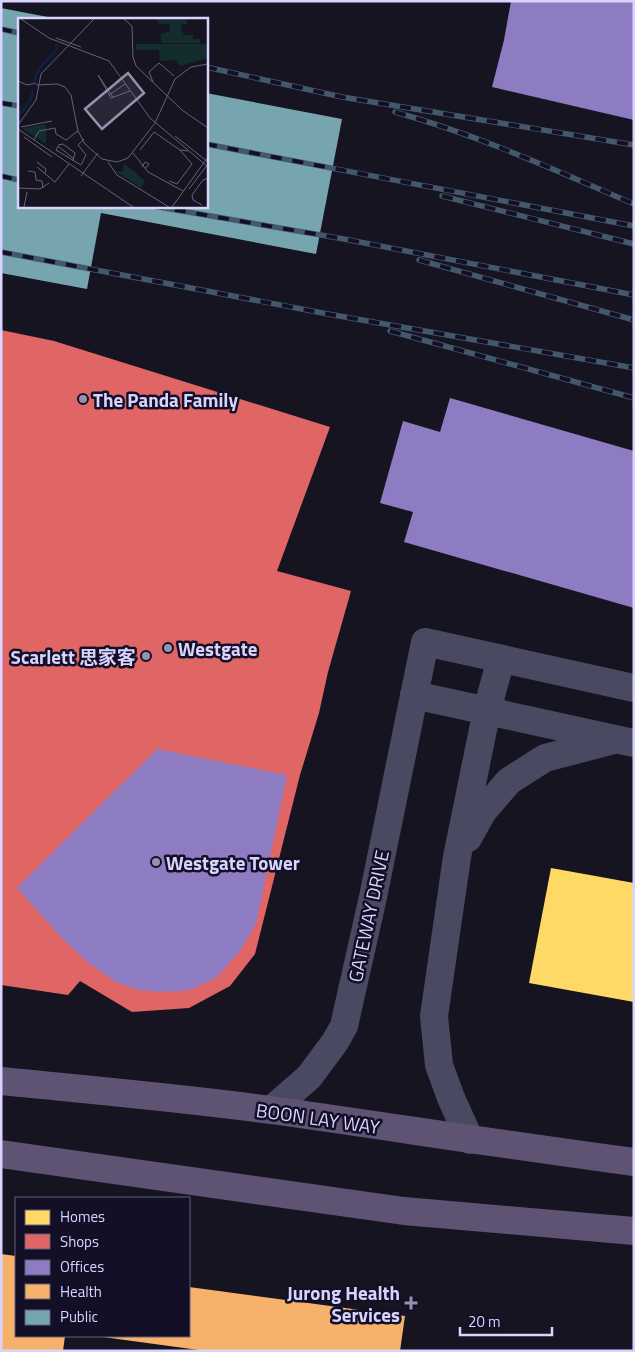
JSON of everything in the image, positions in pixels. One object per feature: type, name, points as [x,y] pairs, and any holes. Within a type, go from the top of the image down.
[{"type":"main road","name":"BOON LAY WAY","points":[[1,1081],[157,1096],[271,1110],[634,1162]]},
{"type":"main road","points":[[1,1154],[404,1211],[634,1231]]},
{"type":"street","name":"GATEWAY DRIVE","points":[[271,1110],[309,1077],[335,1042],[344,1026],[367,926],[425,642],[634,688]]},
{"type":"street","points":[[470,1140],[451,1098],[439,1065],[434,1016],[457,857],[487,710],[501,659]]},
{"type":"street","points":[[414,695],[626,741]]},
{"type":"street","points":[[457,857],[483,811],[510,781],[545,758],[626,741]]},
{"type":"building: Homes","points":[[551,868],[634,883],[634,1002],[529,983]]},
{"type":"building: Shops","name":"Westgate","points":[[1,330],[54,341],[330,427],[277,571],[351,591],[328,672],[319,713],[300,775],[255,954],[230,986],[189,1008],[132,1012],[80,981],[68,995],[1,985]]},
{"type":"building: Offices","points":[[511,1],[634,1],[634,120],[492,87],[504,40]]},
{"type":"building: Offices","points":[[450,398],[634,451],[634,608],[404,542],[413,512],[380,503],[403,421],[440,432]]},
{"type":"building: Offices","name":"Westgate Tower","points":[[157,749],[287,775],[256,924],[240,951],[216,978],[190,990],[164,992],[138,990],[116,982],[87,962],[60,936],[17,888]]},
{"type":"building: Health","points":[[1,1254],[15,1256],[15,1337],[65,1337],[63,1351],[1,1351]]},
{"type":"building: Health","points":[[190,1287],[405,1316],[400,1351],[206,1351],[103,1337],[190,1337]]},
{"type":"building: Public","points":[[1,8],[53,18],[18,18],[18,208],[208,208],[208,93],[342,119],[316,254],[101,213],[87,289],[1,273]]},
{"type":"railway","points":[[1,29],[18,33]]},
{"type":"railway","points":[[208,67],[342,97],[634,145]]},
{"type":"railway","points":[[1,103],[18,106]]},
{"type":"railway","points":[[395,112],[486,142],[634,204]]},
{"type":"railway","points":[[208,144],[634,226]]},
{"type":"railway","points":[[1,176],[18,180]]},
{"type":"railway","points":[[442,196],[634,244]]},
{"type":"railway","points":[[165,208],[344,239],[634,295]]},
{"type":"railway","points":[[1,252],[328,314],[634,368]]},
{"type":"railway","points":[[419,260],[634,320]]},
{"type":"railway","points":[[390,331],[634,398]]},
{"type":"place","name":"The Panda Family","points":[[83,399]]},
{"type":"place","name":"Westgate","points":[[168,648]]},
{"type":"place","name":"Scarlett 思家客","points":[[146,656]]},
{"type":"place","name":"Westgate Tower","points":[[156,862]]},
{"type":"place","name":"Jurong Health Services","points":[[411,1303]]}]
